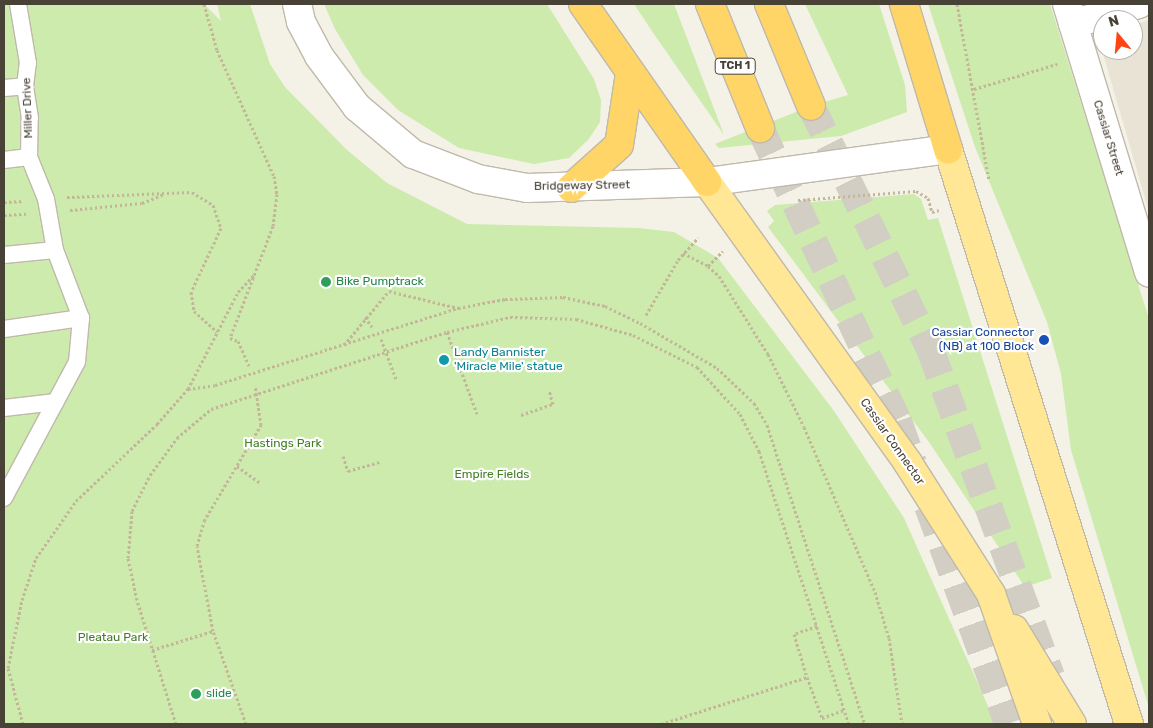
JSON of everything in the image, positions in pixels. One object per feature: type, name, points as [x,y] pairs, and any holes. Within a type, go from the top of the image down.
[{"type":"highway","points":[[583,4],[707,182]]},
{"type":"highway","name":"TCH 1","points":[[710,4],[760,128]]},
{"type":"highway","points":[[769,4],[811,106]]},
{"type":"highway","points":[[904,4],[948,149]]},
{"type":"highway","points":[[571,188],[620,145],[630,73]]},
{"type":"main road","points":[[948,149],[1129,724]]},
{"type":"main road","name":"Cassiar Connector","points":[[707,182],[908,463],[990,594],[1037,724]]},
{"type":"main road","points":[[990,594],[1044,674],[1072,724]]},
{"type":"street","name":"Bridgeway Street","points":[[297,4],[301,22],[319,56],[341,87],[376,125],[413,154],[478,179],[527,188],[707,182],[948,149]]},
{"type":"street","points":[[1070,14],[1139,4]]},
{"type":"street","name":"Cassiar Street","points":[[1070,14],[1141,220],[1149,273]]},
{"type":"lane","name":"Miller Drive","points":[[4,160],[29,157],[30,118],[25,86],[28,63],[18,4]]},
{"type":"lane","points":[[4,88],[25,86]]},
{"type":"lane","points":[[4,498],[76,362],[81,318],[55,250],[46,205],[29,157]]},
{"type":"lane","points":[[4,255],[55,250]]},
{"type":"lane","points":[[4,329],[81,318]]},
{"type":"lane","points":[[4,408],[56,402]]},
{"type":"path","points":[[204,4],[217,50],[233,91],[274,176],[277,194],[273,226],[230,338],[238,341],[249,366]]},
{"type":"path","points":[[958,4],[990,185]]},
{"type":"path","points":[[974,89],[1066,62]]},
{"type":"path","points":[[789,200],[916,191],[928,198],[932,212],[938,210]]},
{"type":"path","points":[[4,216],[46,205],[192,192],[213,205],[221,228],[190,292],[194,311],[217,332]]},
{"type":"path","points":[[4,202],[46,205],[142,203],[164,194]]},
{"type":"path","points":[[646,315],[683,253],[698,238]]},
{"type":"path","points":[[683,253],[708,266],[719,276],[768,354],[804,427],[875,592],[889,638],[902,724]]},
{"type":"path","points":[[708,266],[718,254]]},
{"type":"path","points":[[23,724],[6,668],[22,600],[36,558],[76,501],[157,424],[188,388],[238,292],[254,275]]},
{"type":"path","points":[[344,344],[389,291],[458,308]]},
{"type":"path","points":[[188,388],[215,385],[458,308],[505,299],[563,297],[605,306],[717,368],[754,403],[767,425],[865,724]]},
{"type":"path","points":[[365,317],[372,327]]},
{"type":"path","points":[[176,724],[152,650],[128,558],[132,511],[150,475],[177,438],[211,409],[447,332],[510,318],[576,319],[633,335],[697,367],[740,414],[759,451],[849,724]]},
{"type":"path","points":[[447,332],[477,414]]},
{"type":"path","points":[[381,339],[388,352],[396,379]]},
{"type":"path","points":[[246,724],[213,630],[198,546],[204,520],[260,425],[258,393],[255,385]]},
{"type":"path","points":[[521,415],[554,404],[549,390]]},
{"type":"path","points":[[343,456],[348,471],[380,462]]},
{"type":"path","points":[[237,466],[260,483]]},
{"type":"path","points":[[817,626],[794,634],[807,677],[822,718],[844,710]]},
{"type":"path","points":[[152,650],[213,630]]},
{"type":"path","points":[[661,724],[807,677]]},
{"type":"shaded area","points":[[1149,20],[1149,212],[1105,60],[1143,60],[1143,22]]},
{"type":"green space","name":"Empire Fields","points":[[4,4],[204,4],[221,21],[217,4],[250,4],[270,64],[285,87],[347,150],[387,183],[467,224],[639,228],[674,232],[718,258],[834,411],[904,518],[996,724],[4,724]]},
{"type":"green space","points":[[324,4],[547,4],[594,79],[601,100],[600,122],[588,140],[569,158],[534,164],[459,148],[398,110],[363,75],[335,29]]},
{"type":"green space","points":[[634,4],[674,4],[724,135],[654,34]]},
{"type":"green space","points":[[805,4],[879,4],[905,85],[907,112],[841,136],[719,148],[715,144],[811,106],[848,95]]},
{"type":"green space","points":[[928,4],[1050,4],[1149,319],[1149,708],[1071,450],[1061,374],[1047,322],[975,147]]},
{"type":"green space","points":[[914,194],[921,199],[928,220],[938,218],[1052,578],[1025,587],[929,442],[768,227],[774,221],[767,211],[775,205]]},
{"type":"tunnel","points":[[811,106],[930,349],[1051,676]]},
{"type":"tunnel","points":[[760,128],[898,421],[913,463]]},
{"type":"tunnel","points":[[928,506],[1008,724]]},
{"type":"place","name":"Bike Pumptrack","points":[[326,282]]},
{"type":"place","name":"Cassiar Connector (NB) at 100 Block","points":[[1044,340]]},
{"type":"place","name":"Landy Bannister 'Miracle Mile' statue","points":[[444,360]]},
{"type":"place","name":"slide","points":[[196,694]]},
{"type":"park label","name":"Hastings Park","points":[[283,444]]},
{"type":"park label","name":"Pleatau Park","points":[[113,638]]}]
